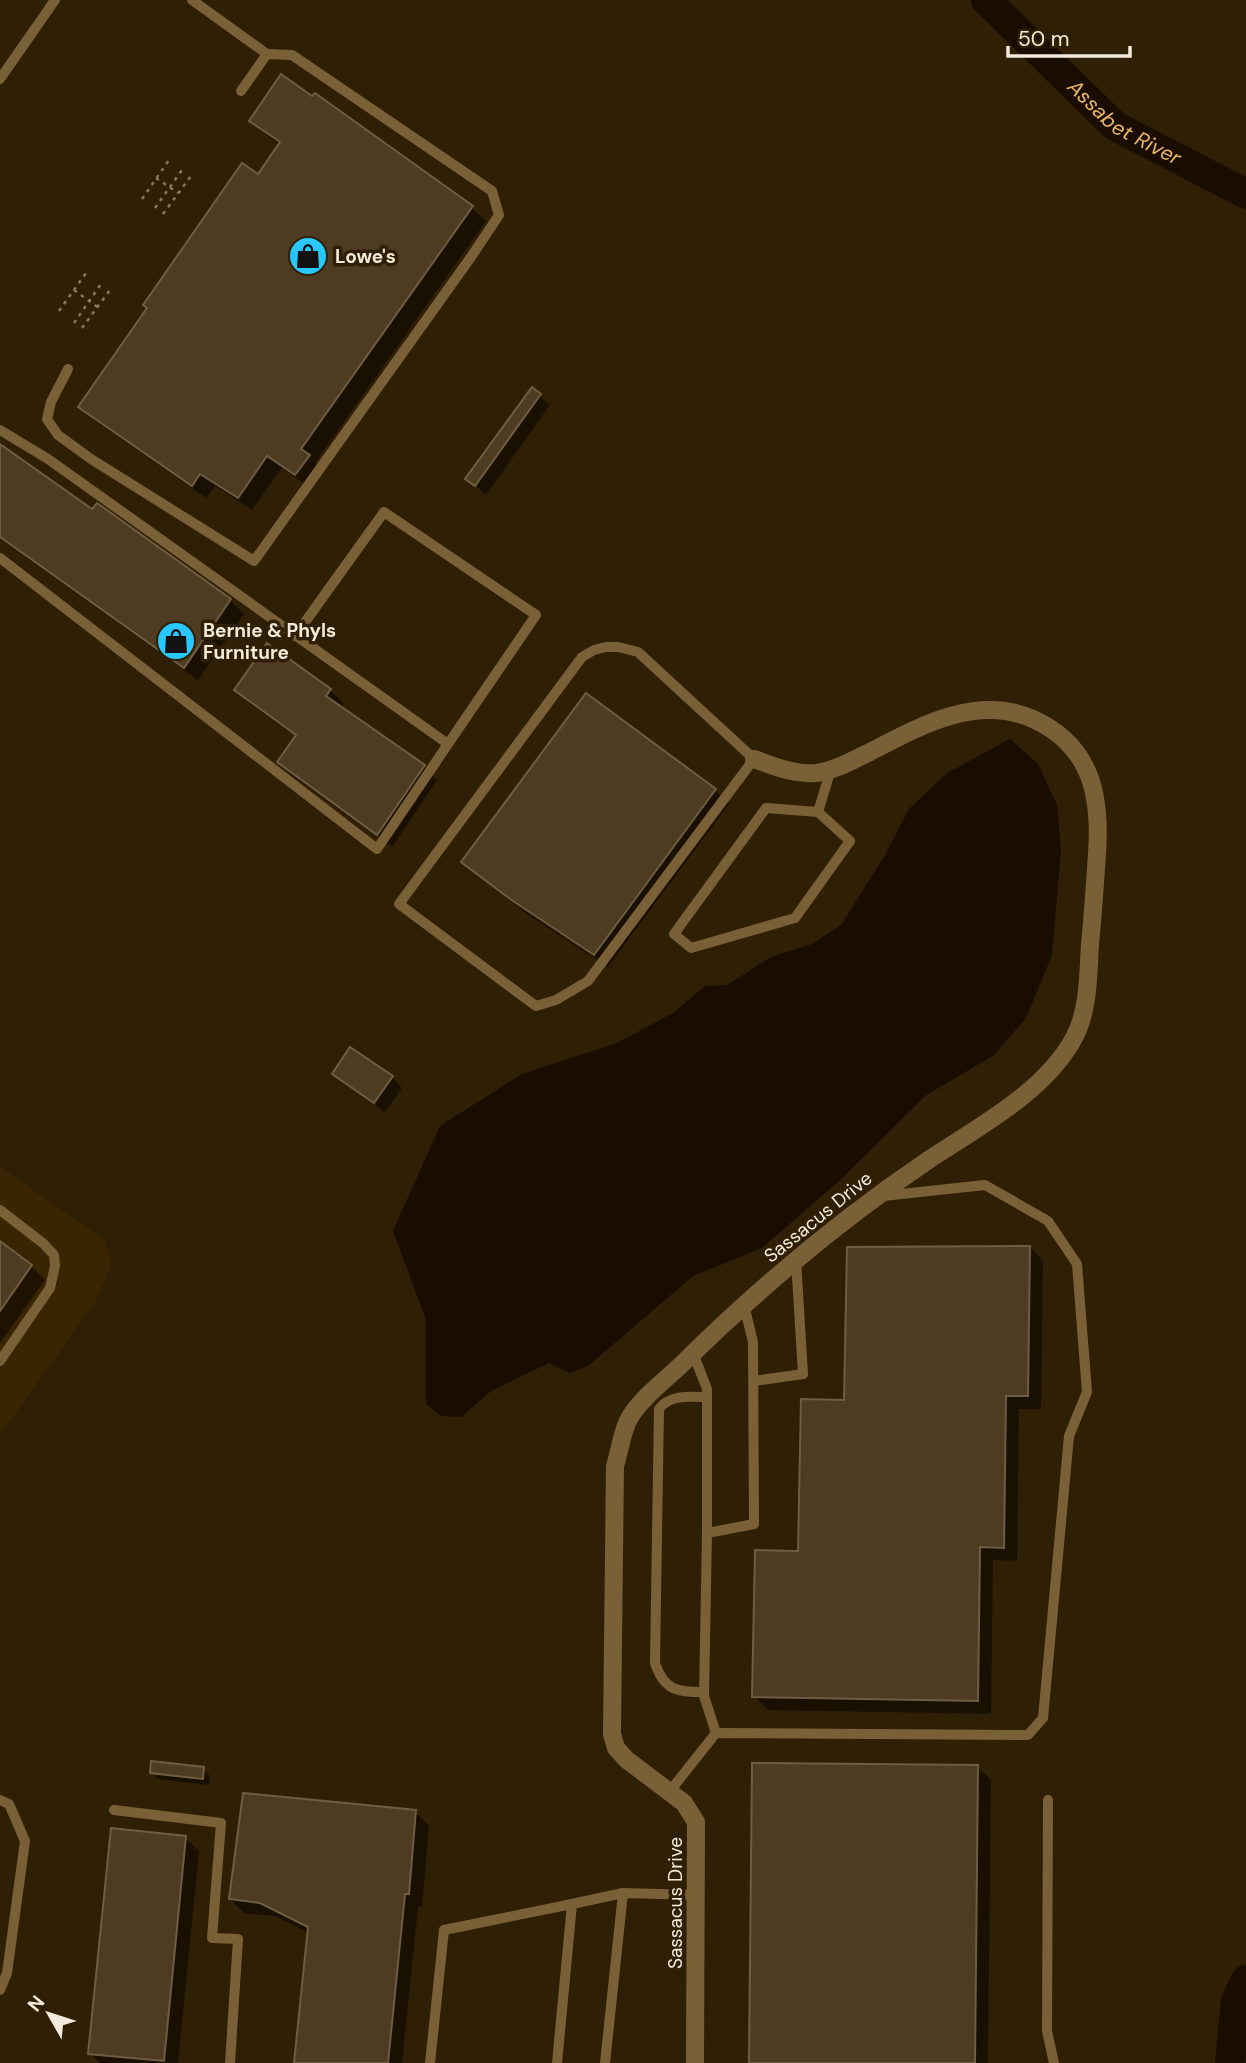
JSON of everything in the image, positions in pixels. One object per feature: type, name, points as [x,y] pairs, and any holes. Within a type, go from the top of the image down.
[{"type":"street","name":"Sassacus Drive","points":[[695,2063],[695,1822],[684,1803],[634,1766],[613,1741],[615,1466],[628,1420],[693,1353],[796,1260],[874,1197],[1030,1090],[1056,1063],[1073,1039],[1082,1020],[1087,997],[1098,836],[1095,791],[1082,761],[1064,740],[1039,722],[1006,710],[977,709],[946,717],[919,727],[855,760],[817,772],[788,771],[754,759]]},
{"type":"lane","points":[[0,79],[55,0]]},
{"type":"lane","points":[[68,369],[51,402],[47,419],[58,435],[91,459],[254,561],[499,215],[492,191],[292,55],[267,54],[192,0]]},
{"type":"lane","points":[[242,91],[267,54]]},
{"type":"lane","points":[[0,430],[48,459],[448,744]]},
{"type":"lane","points":[[0,558],[377,849],[536,615],[384,512],[295,636]]},
{"type":"lane","points":[[618,647],[638,652],[754,759],[588,981],[556,1000],[536,1006],[398,904],[582,657],[594,650],[618,647]]},
{"type":"lane","points":[[818,812],[832,768]]},
{"type":"lane","points":[[766,807],[818,812],[850,841],[795,918],[691,948],[674,934],[766,807]]},
{"type":"lane","points":[[716,1733],[1028,1735],[1043,1718],[1069,1436],[1087,1392],[1077,1264],[1048,1222],[985,1185],[874,1197]]},
{"type":"lane","points":[[0,1210],[44,1244],[54,1255],[55,1266],[50,1287],[0,1361]]},
{"type":"lane","points":[[754,1381],[803,1374],[796,1260]]},
{"type":"lane","points":[[707,1533],[754,1524],[753,1342],[744,1305]]},
{"type":"lane","points":[[693,1353],[707,1390],[704,1692],[716,1733]]},
{"type":"lane","points":[[704,1692],[671,1688],[664,1682],[655,1663],[656,1530],[659,1409],[663,1403],[677,1398],[707,1397]]},
{"type":"lane","points":[[670,1791],[716,1733]]},
{"type":"lane","points":[[0,1800],[9,1804],[25,1841],[7,1973],[0,1990]]},
{"type":"lane","points":[[1048,1801],[1047,2031],[1054,2063]]},
{"type":"lane","points":[[114,1810],[221,1824],[212,1938],[238,1940],[230,2063]]},
{"type":"lane","points":[[605,2063],[623,1894]]},
{"type":"lane","points":[[430,2063],[444,1930],[623,1894],[697,1895]]},
{"type":"lane","points":[[557,2063],[572,1904]]},
{"type":"path","points":[[142,199],[169,160]]},
{"type":"path","points":[[155,208],[182,170]]},
{"type":"path","points":[[163,214],[191,176]]},
{"type":"path","points":[[156,178],[178,193]]},
{"type":"path","points":[[59,312],[86,273]]},
{"type":"path","points":[[74,323],[101,284]]},
{"type":"path","points":[[74,290],[98,308]]},
{"type":"path","points":[[82,328],[110,290]]},
{"type":"shaded area","points":[[1010,739],[1038,764],[1057,805],[1061,850],[1052,955],[1026,1018],[994,1055],[925,1096],[839,1181],[762,1248],[693,1276],[589,1365],[570,1373],[549,1363],[491,1391],[461,1417],[441,1416],[426,1404],[426,1320],[393,1231],[440,1126],[522,1074],[617,1043],[673,1013],[705,986],[727,985],[771,957],[812,944],[841,925],[885,855],[909,809],[947,773]]},
{"type":"shaded area","points":[[0,1167],[105,1240],[112,1263],[96,1301],[0,1435]]},
{"type":"building","name":"Lowe's","points":[[281,74],[312,96],[315,93],[473,206],[301,449],[310,455],[295,475],[267,456],[238,498],[200,474],[192,486],[78,407],[147,308],[143,305],[242,163],[258,174],[280,142],[249,121]]},
{"type":"building","points":[[532,387],[541,394],[475,486],[465,479]]},
{"type":"building","points":[[0,444],[92,509],[97,503],[231,599],[184,668],[0,537]]},
{"type":"building","points":[[267,643],[331,689],[326,696],[425,765],[377,835],[277,762],[296,735],[234,690]]},
{"type":"building","points":[[586,693],[716,789],[594,955],[510,899],[461,862]]},
{"type":"building","points":[[350,1047],[393,1076],[374,1103],[332,1074]]},
{"type":"building","points":[[0,1241],[32,1265],[0,1311]]},
{"type":"building","points":[[1030,1246],[1028,1396],[1006,1396],[1004,1548],[980,1547],[978,1701],[752,1697],[755,1550],[798,1551],[801,1399],[844,1400],[847,1247]]},
{"type":"building","points":[[151,1761],[204,1767],[203,1779],[150,1773]]},
{"type":"building","points":[[752,1763],[978,1765],[975,2063],[749,2063]]},
{"type":"building","points":[[243,1793],[416,1810],[409,1894],[405,1894],[388,2063],[294,2063],[308,1927],[260,1903],[229,1899]]},
{"type":"building","points":[[111,1828],[186,1836],[164,2061],[88,2054]]},
{"type":"waterway","name":"Assabet River","points":[[986,0],[1115,126],[1246,194]]},
{"type":"waterway","points":[[1230,2063],[1236,2001],[1246,1980]]},
{"type":"place","name":"Lowe's","points":[[308,256]]},
{"type":"place","name":"Bernie & Phyls Furniture","points":[[176,641]]}]
